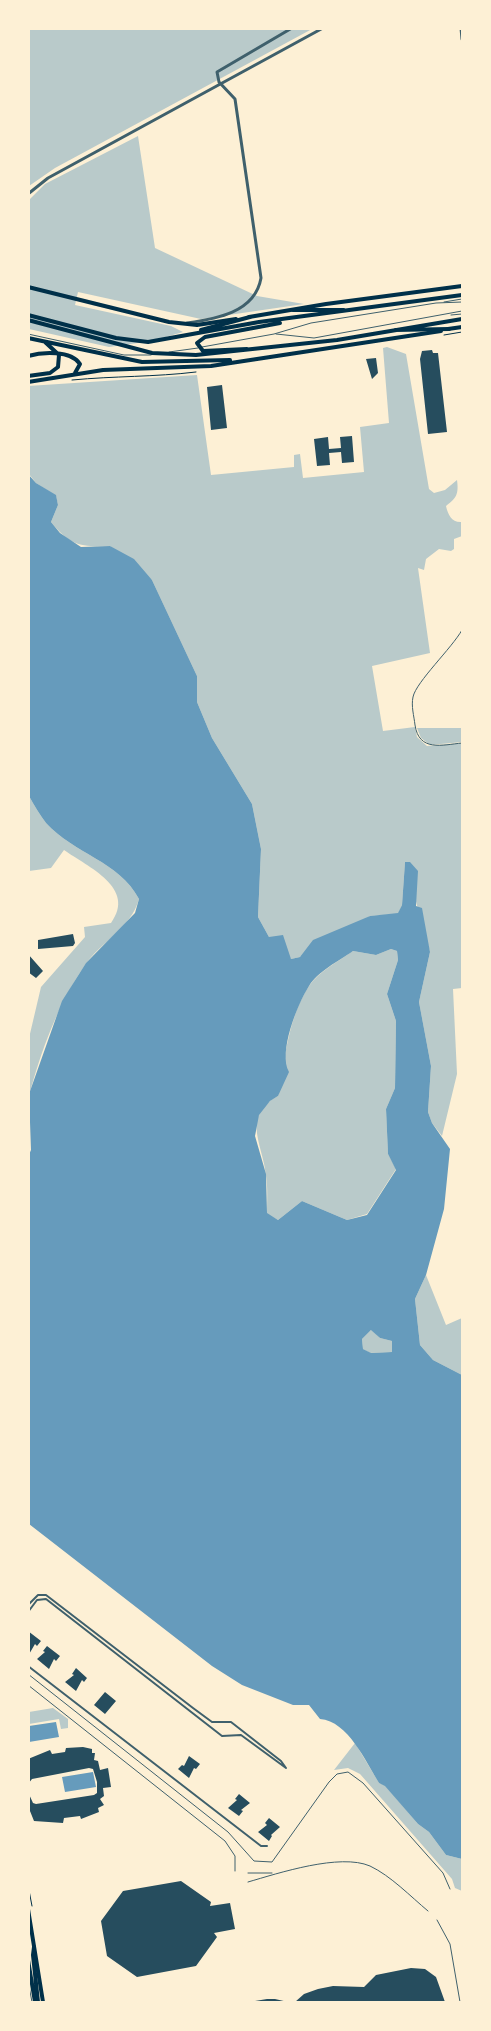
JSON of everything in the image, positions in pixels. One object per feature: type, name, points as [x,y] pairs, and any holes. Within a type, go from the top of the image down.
[{"type":"main road","points":[[28,287],[156,319],[197,325],[462,286]]},
{"type":"main road","points":[[253,349],[203,351],[197,344],[205,337],[296,319],[462,298]]},
{"type":"main road","points":[[293,310],[353,310]]},
{"type":"main road","points":[[28,315],[152,352],[196,355],[337,340],[462,318]]},
{"type":"main road","points":[[187,336],[250,317]]},
{"type":"main road","points":[[28,320],[116,340],[148,342],[259,322],[296,319]]},
{"type":"main road","points":[[28,382],[104,370],[191,368],[462,327]]},
{"type":"main road","points":[[391,329],[449,329]]},
{"type":"main road","points":[[28,336],[130,360],[240,360]]},
{"type":"main road","points":[[28,376],[50,373],[58,367],[59,355],[45,341]]},
{"type":"main road","points":[[28,356],[43,353],[76,359],[80,364],[79,370],[66,377]]},
{"type":"main road","points":[[28,1909],[43,2002]]},
{"type":"main road","points":[[34,1947],[35,2002]]},
{"type":"main road","points":[[28,1960],[35,2002]]},
{"type":"street","points":[[185,323],[215,319],[231,312],[249,301],[260,283],[235,99],[217,78],[219,69],[292,28]]},
{"type":"street","points":[[28,194],[43,181],[323,28]]},
{"type":"street","points":[[461,28],[462,39]]},
{"type":"street","points":[[217,78],[226,81]]},
{"type":"street","points":[[213,88],[227,88]]},
{"type":"street","points":[[28,912],[28,924]]},
{"type":"street","points":[[28,1605],[42,1594],[106,1641],[212,1722],[228,1720],[286,1768],[241,1735],[222,1736],[104,1645],[54,1603],[41,1598],[28,1612]]},
{"type":"street","points":[[104,1645],[106,1641]]},
{"type":"street","points":[[28,1666],[261,1846],[267,1846]]},
{"type":"street","points":[[160,1689],[163,1685]]},
{"type":"street","points":[[210,1726],[213,1725],[212,1722]]},
{"type":"street","points":[[241,1735],[243,1731]]},
{"type":"lane","points":[[28,336],[136,356],[269,335],[311,323],[462,298]]},
{"type":"lane","points":[[274,334],[314,338],[462,313]]},
{"type":"lane","points":[[462,630],[446,654],[416,688],[412,703],[416,730],[424,743],[432,746],[462,742]]},
{"type":"lane","points":[[28,1674],[228,1833],[254,1861],[272,1862],[277,1858],[288,1835],[329,1782],[337,1774],[348,1772],[363,1783],[443,1873],[450,1889]]},
{"type":"lane","points":[[28,1685],[225,1841],[235,1856],[235,1871]]},
{"type":"lane","points":[[248,1873],[274,1873],[343,1862],[359,1862],[385,1875],[428,1911]]},
{"type":"lane","points":[[248,1882],[274,1873]]},
{"type":"lane","points":[[437,1920],[450,1944],[460,2002]]},
{"type":"lane","points":[[28,1981],[35,2002]]},
{"type":"path","points":[[71,380],[125,375],[167,376],[191,372]]},
{"type":"shaded area","points":[[29,29],[312,29],[55,168],[29,186]]},
{"type":"shaded area","points":[[138,136],[155,248],[257,296],[304,304],[201,319],[78,292],[75,305],[171,326],[183,332],[152,341],[109,347],[29,329],[29,200],[45,184]]},
{"type":"shaded area","points":[[387,347],[406,354],[429,489],[434,493],[445,490],[457,480],[456,496],[446,506],[451,518],[462,522],[462,536],[454,539],[454,549],[451,551],[439,549],[426,559],[424,570],[418,568],[430,653],[372,666],[383,731],[415,727],[417,737],[427,746],[462,743],[462,988],[453,989],[457,1074],[442,1136],[432,1123],[428,1112],[431,1066],[419,1002],[430,952],[405,862],[402,905],[398,914],[370,916],[300,957],[291,959],[269,937],[258,917],[261,849],[252,804],[212,738],[197,702],[197,676],[152,580],[110,546],[83,545],[64,536],[51,522],[58,505],[56,496],[36,483],[29,474],[28,386],[197,375],[211,475],[294,467],[294,455],[300,454],[303,478],[364,472],[360,427],[389,423],[383,348]]},
{"type":"shaded area","points":[[417,728],[462,728],[462,742],[430,745],[421,738]]},
{"type":"shaded area","points":[[29,796],[46,823],[57,834],[120,875],[139,899],[123,927],[92,957],[75,980],[45,1045],[29,1096],[29,1038],[41,987],[85,937],[84,927],[111,923],[117,911],[118,899],[114,889],[106,880],[64,850],[51,868],[29,871]]},
{"type":"shaded area","points":[[391,949],[397,951],[398,960],[387,994],[396,1021],[395,1088],[386,1109],[388,1154],[396,1169],[367,1214],[347,1220],[302,1201],[278,1220],[267,1214],[267,1181],[257,1122],[266,1104],[278,1096],[288,1039],[296,1011],[313,981],[323,971],[353,951],[376,955]]},
{"type":"shaded area","points":[[426,1275],[446,1325],[462,1318],[462,1375],[433,1360],[420,1345],[415,1299]]},
{"type":"shaded area","points":[[372,1329],[380,1338],[392,1341],[392,1352],[370,1353],[363,1349],[362,1339]]},
{"type":"shaded area","points":[[53,1708],[68,1719],[68,1728],[61,1729],[59,1719],[29,1724],[29,1712]]},
{"type":"shaded area","points":[[355,1743],[379,1783],[385,1785],[418,1824],[429,1832],[446,1855],[462,1859],[462,1891],[455,1888],[452,1879],[360,1774],[348,1768],[334,1770]]},
{"type":"water","points":[[28,474],[36,483],[56,495],[58,505],[51,522],[60,533],[81,547],[110,546],[134,559],[152,580],[197,676],[197,702],[212,738],[252,804],[261,849],[258,917],[269,937],[283,935],[291,959],[300,957],[313,940],[370,916],[398,913],[402,905],[405,862],[410,862],[418,871],[416,906],[422,908],[430,952],[419,1002],[431,1066],[428,1112],[432,1123],[450,1149],[444,1209],[426,1275],[415,1299],[420,1345],[433,1360],[462,1375],[462,1859],[446,1855],[429,1832],[418,1824],[385,1786],[379,1783],[355,1744],[339,1727],[330,1721],[320,1719],[309,1705],[293,1705],[242,1685],[212,1666],[29,1524],[28,1157],[31,1150],[29,1094],[62,1001],[86,963],[135,913],[139,899],[120,875],[57,834],[46,823],[29,796]],"holes":[[[391,949],[397,951],[398,960],[387,994],[396,1021],[395,1088],[386,1109],[388,1154],[396,1170],[367,1215],[347,1220],[302,1201],[278,1220],[267,1213],[266,1174],[255,1136],[259,1115],[270,1101],[278,1096],[289,1072],[286,1064],[287,1041],[299,1005],[317,976],[353,951],[376,955]],[[371,1330],[380,1338],[392,1341],[392,1352],[371,1353],[363,1349],[362,1339]]]},
{"type":"water","points":[[56,1722],[59,1737],[29,1742],[29,1726]]},
{"type":"water","points":[[93,1772],[96,1787],[65,1792],[62,1777]]},
{"type":"building","points":[[432,350],[433,353],[438,353],[447,432],[428,434],[420,359],[422,351]]},
{"type":"building","points":[[376,358],[378,373],[372,379],[366,359]]},
{"type":"building","points":[[222,385],[227,428],[211,430],[207,387]]},
{"type":"building","points":[[352,436],[354,462],[342,463],[341,452],[329,453],[330,465],[317,466],[314,439],[328,437],[329,449],[341,448],[340,437]]},
{"type":"building","points":[[73,934],[75,943],[73,946],[38,949],[38,940]]},
{"type":"building","points":[[28,954],[43,971],[36,978],[28,972]]},
{"type":"building","points":[[28,1631],[41,1641],[37,1646],[35,1644],[28,1656]]},
{"type":"building","points":[[47,1646],[60,1656],[56,1661],[54,1659],[49,1669],[37,1659],[45,1652],[43,1651]]},
{"type":"building","points":[[76,1668],[87,1678],[84,1682],[82,1680],[76,1691],[65,1682],[74,1675],[72,1674]]},
{"type":"building","points":[[105,1692],[116,1701],[105,1714],[94,1705]]},
{"type":"building","points":[[66,1748],[92,1749],[92,1753],[95,1753],[94,1760],[98,1761],[100,1770],[108,1768],[111,1787],[103,1788],[104,1796],[100,1799],[104,1805],[98,1808],[99,1812],[81,1819],[80,1816],[64,1818],[63,1823],[34,1821],[28,1806],[28,1792],[33,1803],[36,1804],[94,1795],[97,1793],[97,1782],[93,1769],[89,1768],[32,1779],[28,1784],[28,1759],[50,1750],[52,1754],[65,1752]]},
{"type":"building","points":[[189,1756],[200,1764],[196,1769],[194,1768],[189,1778],[178,1769],[184,1766]]},
{"type":"building","points":[[239,1794],[250,1803],[241,1810],[243,1811],[239,1816],[228,1808],[237,1800],[235,1799]]},
{"type":"building","points":[[269,1818],[280,1827],[271,1835],[269,1841],[258,1832],[267,1825],[265,1823]]},
{"type":"building","points":[[181,1881],[211,1902],[210,1906],[230,1903],[235,1929],[214,1933],[217,1937],[196,1966],[137,1977],[107,1956],[101,1921],[123,1891]]},
{"type":"building","points":[[411,1968],[425,1969],[436,1977],[445,2002],[295,2002],[304,1994],[318,1989],[333,1986],[364,1987],[376,1975]]},
{"type":"building","points":[[275,1999],[288,2002],[249,2002]]}]
